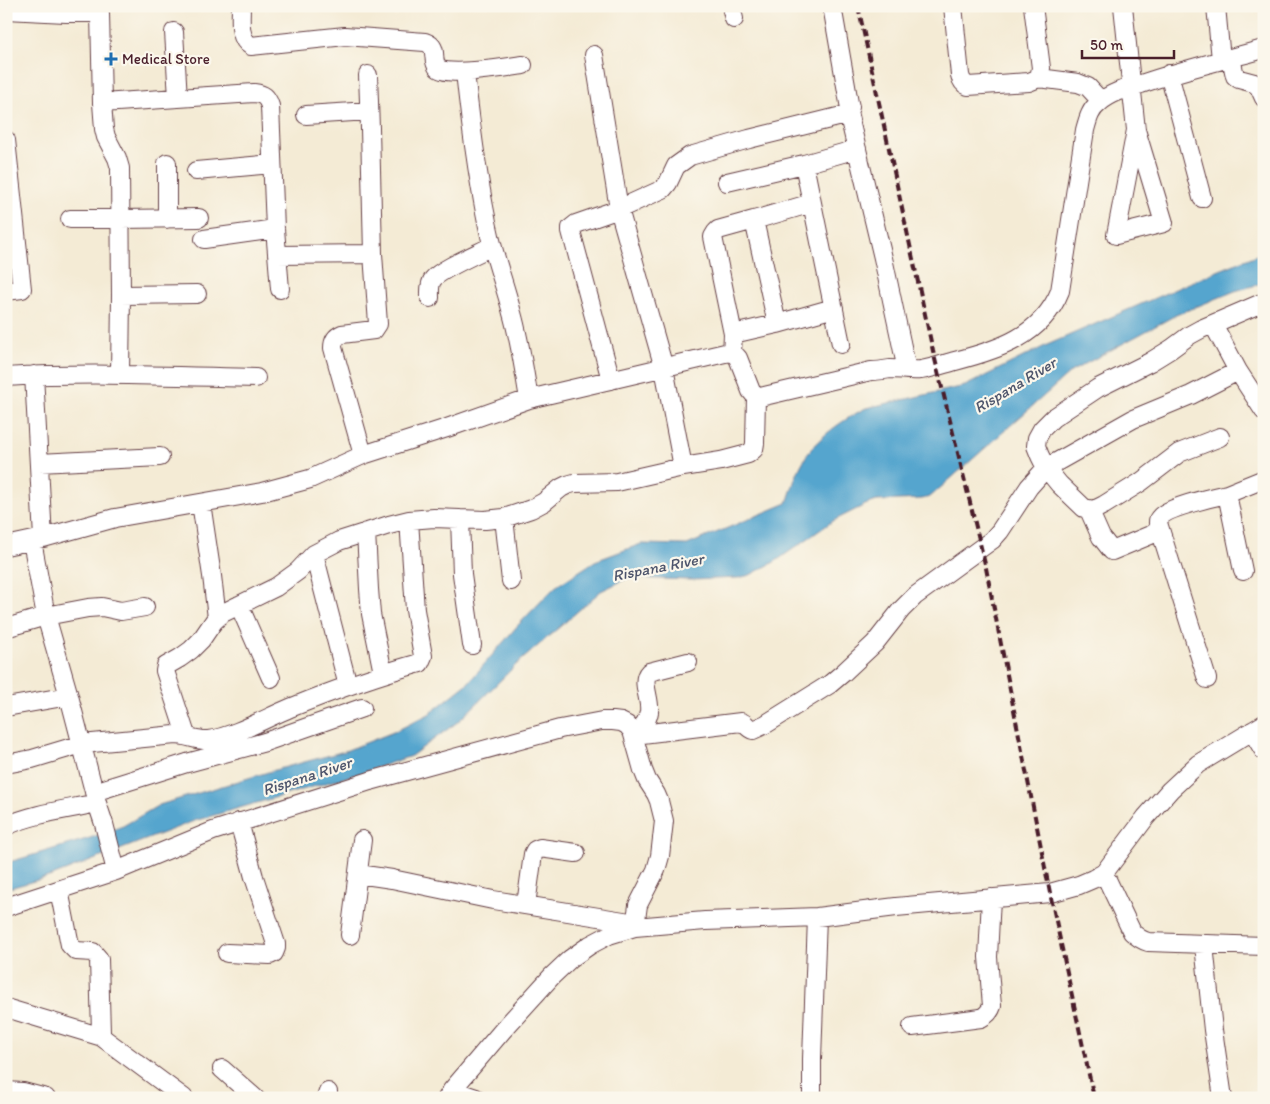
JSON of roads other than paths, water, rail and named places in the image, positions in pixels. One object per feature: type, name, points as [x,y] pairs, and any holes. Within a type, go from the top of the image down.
[{"type":"street","points":[[241,6],[243,38],[247,44],[252,46],[345,36],[425,42],[433,48],[435,63],[439,69],[447,72],[465,72],[523,65]]},
{"type":"street","points":[[832,6],[847,84],[850,107],[848,112],[907,370]]},
{"type":"street","points":[[952,6],[960,75],[963,83],[968,86],[1020,83],[1039,78],[1078,83],[1088,87],[1101,101]]},
{"type":"street","points":[[1033,6],[1041,68],[1039,78]]},
{"type":"street","points":[[1124,6],[1136,130],[1164,223],[1116,235],[1136,130]]},
{"type":"street","points":[[1216,6],[1226,59],[1235,76],[1260,87],[1264,98]]},
{"type":"street","points":[[6,10],[66,13],[100,10],[102,104],[106,137],[119,163],[122,295],[120,375]]},
{"type":"street","points":[[174,32],[178,98]]},
{"type":"street","points":[[756,397],[871,371],[889,369],[920,370],[983,354],[1012,342],[1036,325],[1056,303],[1060,291],[1085,130],[1094,108],[1101,101],[1114,94],[1169,74],[1264,49]]},
{"type":"street","points":[[594,55],[619,209],[664,368],[683,467]]},
{"type":"street","points":[[465,72],[480,187],[492,246],[516,331],[529,399]]},
{"type":"street","points":[[1169,74],[1202,198]]},
{"type":"street","points":[[363,455],[332,348],[333,342],[338,336],[374,330],[378,324],[373,254],[368,76]]},
{"type":"street","points":[[102,104],[254,93],[263,95],[267,99],[270,106],[275,229],[280,289]]},
{"type":"street","points":[[306,115],[369,111]]},
{"type":"street","points":[[611,380],[571,231],[572,228],[576,224],[619,209],[663,189],[676,166],[690,156],[842,116],[848,112]]},
{"type":"street","points":[[6,140],[22,289],[6,292]]},
{"type":"street","points":[[727,182],[857,149]]},
{"type":"street","points":[[167,163],[167,219]]},
{"type":"street","points":[[196,171],[272,164]]},
{"type":"street","points":[[804,164],[840,344]]},
{"type":"street","points":[[732,353],[733,334],[713,237],[714,234],[718,230],[812,202]]},
{"type":"street","points":[[70,218],[199,218]]},
{"type":"street","points":[[754,220],[777,324]]},
{"type":"street","points":[[204,239],[275,229]]},
{"type":"street","points":[[430,298],[431,282],[434,278],[492,246]]},
{"type":"street","points":[[277,255],[373,254]]},
{"type":"street","points":[[122,295],[198,294]]},
{"type":"street","points":[[1220,437],[1179,453],[1112,501],[1089,510],[1072,498],[1046,468],[1036,446],[1037,438],[1042,429],[1053,418],[1098,388],[1150,362],[1190,335],[1212,324],[1263,304]]},
{"type":"street","points":[[733,334],[834,308]]},
{"type":"street","points":[[1212,324],[1238,371],[1264,411]]},
{"type":"street","points":[[6,546],[115,518],[262,492],[310,479],[363,455],[529,399],[725,353],[732,353],[738,358],[750,391],[756,397],[756,443],[748,454],[721,462],[683,467],[617,482],[574,483],[561,488],[531,510],[504,518],[485,520],[428,518],[409,520],[339,541],[314,554],[298,571],[267,592],[223,613],[195,646],[180,658],[168,664],[165,668],[186,735]]},
{"type":"street","points":[[636,735],[741,722],[744,722],[750,729],[754,730],[766,724],[822,689],[843,673],[875,643],[901,610],[915,596],[996,536],[1025,492],[1046,468],[1133,419],[1191,395],[1238,371]]},
{"type":"street","points":[[34,375],[39,463],[38,539],[46,616],[115,865]]},
{"type":"street","points":[[6,377],[34,375],[120,375],[256,378]]},
{"type":"street","points":[[39,463],[160,457]]},
{"type":"street","points":[[1207,679],[1158,520],[1164,514],[1192,503],[1227,494],[1264,479]]},
{"type":"street","points":[[1227,494],[1243,571]]},
{"type":"street","points":[[201,504],[217,618]]},
{"type":"street","points":[[1089,510],[1101,537],[1112,552],[1160,531]]},
{"type":"street","points":[[504,518],[511,581]]},
{"type":"street","points":[[460,519],[462,574],[472,644]]},
{"type":"street","points":[[6,764],[32,759],[82,744],[175,734],[202,740],[222,736],[383,673],[420,663],[423,658],[415,610],[409,520]]},
{"type":"street","points":[[366,532],[371,614],[383,673]]},
{"type":"street","points":[[314,554],[348,686]]},
{"type":"street","points":[[239,605],[271,678]]},
{"type":"street","points":[[6,628],[46,616],[88,608],[102,607],[121,611],[145,607]]},
{"type":"street","points":[[636,735],[649,711],[645,681],[647,674],[688,662]]},
{"type":"street","points":[[6,707],[69,696]]},
{"type":"street","points":[[6,826],[19,820],[96,798],[187,763],[266,742],[362,708]]},
{"type":"street","points":[[6,907],[58,890],[115,865],[239,822],[370,781],[560,729],[602,721],[613,721],[622,722],[627,725],[636,735],[643,770],[659,800],[664,821],[660,856],[656,870],[638,905],[635,925]]},
{"type":"street","points":[[358,874],[635,925],[704,920],[817,917],[896,907],[1050,893],[1092,880],[1104,872],[1146,817],[1177,783],[1198,764],[1258,727],[1264,752]]},
{"type":"street","points":[[227,953],[270,955],[274,953],[276,948],[239,822]]},
{"type":"street","points":[[350,935],[362,840]]},
{"type":"street","points":[[526,905],[535,850],[540,848],[576,853]]},
{"type":"street","points":[[1104,872],[1132,932],[1138,938],[1148,942],[1264,946]]},
{"type":"street","points":[[58,890],[70,945],[76,951],[93,952],[99,959],[102,1037]]},
{"type":"street","points":[[912,1027],[981,1018],[989,1013],[992,1006],[988,957],[991,898]]},
{"type":"street","points":[[812,1098],[817,917]]},
{"type":"street","points":[[450,1094],[510,1023],[564,965],[590,945],[635,925]]},
{"type":"street","points":[[1204,945],[1213,1030],[1223,1098]]},
{"type":"street","points":[[6,1008],[102,1037],[184,1098]]},
{"type":"street","points":[[222,1069],[255,1098]]},
{"type":"street","points":[[6,1091],[24,1092],[46,1098]]},
{"type":"street","points":[[450,1094],[476,1098]]},
{"type":"water","name":"Rispana River","points":[[1264,252],[1264,283],[1235,291],[1176,315],[1072,371],[930,497],[877,501],[865,505],[833,521],[776,561],[750,575],[738,578],[692,580],[628,578],[601,591],[517,664],[459,721],[411,756],[361,773],[194,821],[52,876],[6,889],[6,863],[123,826],[159,805],[345,751],[396,731],[429,714],[468,683],[518,625],[555,587],[595,561],[641,544],[687,545],[787,503],[801,465],[815,444],[840,423],[866,408],[965,386],[1047,345]]},
{"type":"railway","points":[[858,6],[933,351],[986,568],[1050,893],[1094,1098]]},
{"type":"place","name":"Medical Store","points":[[111,59]]}]
